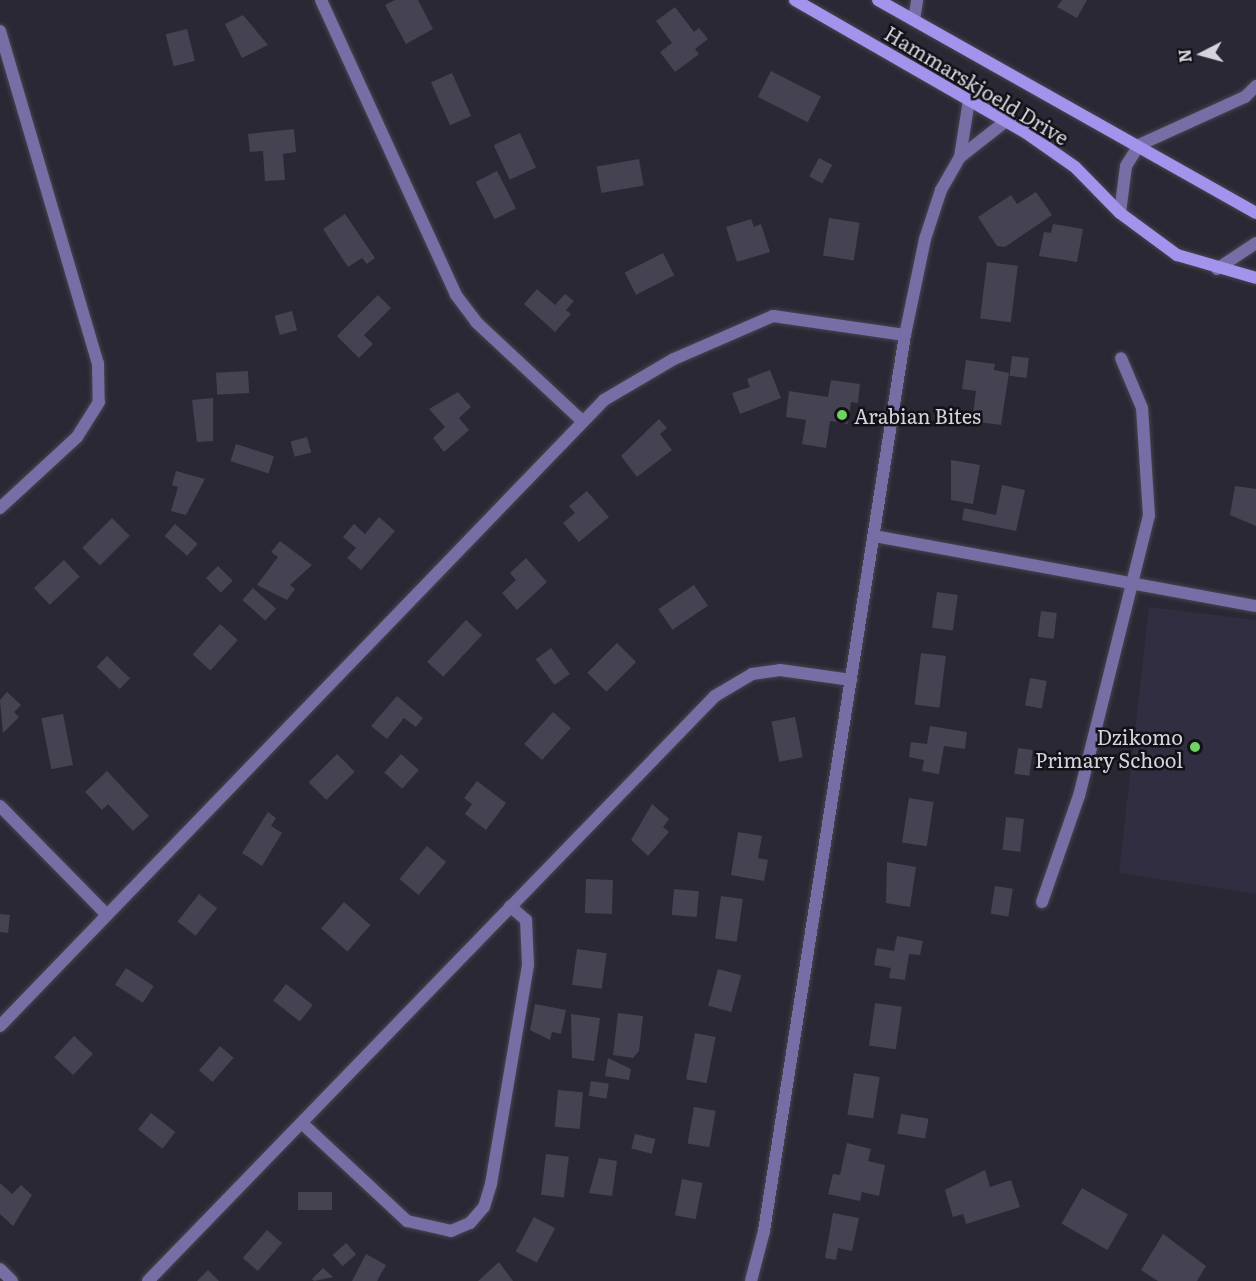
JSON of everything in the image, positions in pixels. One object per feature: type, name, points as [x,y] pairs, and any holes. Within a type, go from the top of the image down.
[{"type":"main road","name":"Hammarskjoeld Drive","points":[[795,0],[1006,121],[1075,167],[1120,213],[1177,255],[1217,269],[1256,278]]},
{"type":"main road","points":[[818,0],[819,14]]},
{"type":"main road","name":"Hammarskjoeld Drive","points":[[879,0],[1256,213]]},
{"type":"street","points":[[321,0],[456,295],[476,322],[580,419]]},
{"type":"street","points":[[914,20],[917,0]]},
{"type":"street","points":[[0,31],[98,363],[99,402],[77,437],[0,508]]},
{"type":"street","points":[[1120,213],[1126,166],[1138,145],[1245,97],[1256,86]]},
{"type":"street","points":[[751,1281],[764,1231],[905,335],[925,239],[941,190],[960,157],[969,100]]},
{"type":"street","points":[[960,157],[1006,121]]},
{"type":"street","points":[[1217,269],[1256,243]]},
{"type":"street","points":[[0,1026],[105,913],[580,419],[674,359],[773,316],[905,335]]},
{"type":"street","points":[[1042,902],[1079,796],[1130,583],[1149,516],[1148,472],[1142,408],[1120,358]]},
{"type":"street","points":[[874,536],[1256,606]]},
{"type":"street","points":[[148,1281],[304,1125],[510,906],[733,684],[780,670],[851,680]]},
{"type":"street","points":[[0,806],[105,913]]},
{"type":"street","points":[[304,1125],[408,1221],[451,1231],[470,1222],[484,1207],[491,1184],[528,965],[526,920],[510,906]]},
{"type":"street","points":[[0,1269],[12,1281]]},
{"type":"shaded area","name":"Dzikomo Primary School","points":[[1149,607],[1256,620],[1256,894],[1119,873]]},
{"type":"building","points":[[395,0],[418,0],[433,29],[406,44],[385,5]]},
{"type":"building","points":[[1062,0],[1087,0],[1077,18],[1057,7]]},
{"type":"building","points":[[675,7],[694,32],[699,28],[708,39],[695,49],[699,54],[675,72],[660,52],[672,43],[656,21]]},
{"type":"building","points":[[243,15],[268,45],[242,58],[225,24]]},
{"type":"building","points":[[187,29],[195,61],[174,66],[166,34]]},
{"type":"building","points":[[771,71],[821,96],[808,122],[758,97]]},
{"type":"building","points":[[452,73],[471,116],[450,125],[431,82]]},
{"type":"building","points":[[294,129],[296,152],[283,154],[285,180],[265,181],[263,151],[250,152],[248,134]]},
{"type":"building","points":[[520,133],[536,167],[510,180],[494,145]]},
{"type":"building","points":[[819,158],[832,165],[822,184],[809,177]]},
{"type":"building","points":[[639,159],[644,186],[601,193],[597,166]]},
{"type":"building","points":[[497,171],[516,208],[495,219],[476,182]]},
{"type":"building","points":[[1036,192],[1052,215],[1005,247],[997,246],[978,217],[1011,195],[1017,204]]},
{"type":"building","points":[[345,214],[375,258],[367,264],[362,258],[348,267],[323,229]]},
{"type":"building","points":[[829,218],[860,223],[854,260],[823,256]]},
{"type":"building","points":[[751,219],[754,227],[761,224],[770,252],[737,262],[726,227]]},
{"type":"building","points":[[1053,224],[1083,229],[1077,262],[1039,256],[1044,232],[1051,233]]},
{"type":"building","points":[[663,253],[674,275],[636,295],[625,273]]},
{"type":"building","points":[[987,262],[1018,266],[1011,322],[980,319]]},
{"type":"building","points":[[537,289],[555,305],[565,294],[574,301],[566,310],[571,314],[555,332],[524,304]]},
{"type":"building","points":[[378,295],[391,308],[364,335],[373,344],[359,358],[337,336]]},
{"type":"building","points":[[292,311],[297,330],[280,335],[275,316]]},
{"type":"building","points":[[1012,356],[1029,358],[1026,378],[1010,376]]},
{"type":"building","points":[[966,360],[995,364],[994,370],[1009,373],[1001,425],[972,421],[976,391],[962,389]]},
{"type":"building","points":[[770,370],[781,398],[740,414],[732,393],[750,387],[747,379]]},
{"type":"building","points":[[248,371],[249,393],[217,395],[216,373]]},
{"type":"building","points":[[831,380],[860,384],[858,403],[851,402],[848,424],[830,421],[826,448],[802,444],[806,420],[786,417],[789,391],[828,397]]},
{"type":"building","points":[[458,392],[471,407],[459,418],[469,430],[444,452],[433,438],[445,427],[429,409]]},
{"type":"building","points":[[213,398],[213,441],[197,442],[192,400]]},
{"type":"building","points":[[659,419],[667,428],[660,434],[672,450],[637,477],[621,456]]},
{"type":"building","points":[[307,437],[311,452],[295,457],[291,441]]},
{"type":"building","points":[[236,444],[274,456],[268,473],[230,461]]},
{"type":"building","points":[[951,460],[980,465],[973,504],[951,500]]},
{"type":"building","points":[[176,471],[205,479],[186,515],[171,511],[178,487],[172,485]]},
{"type":"building","points":[[1002,485],[1025,490],[1016,531],[962,520],[964,508],[996,515]]},
{"type":"building","points":[[1235,486],[1256,489],[1256,526],[1230,515]]},
{"type":"building","points":[[587,491],[609,517],[579,542],[563,523],[575,513],[569,506]]},
{"type":"building","points":[[379,517],[395,531],[361,570],[347,558],[356,548],[343,537],[354,524],[365,534]]},
{"type":"building","points":[[112,518],[130,536],[100,565],[82,548]]},
{"type":"building","points":[[175,524],[198,544],[187,556],[165,536]]},
{"type":"building","points":[[280,541],[312,565],[290,585],[295,589],[287,600],[257,585],[278,557],[271,552]]},
{"type":"building","points":[[526,558],[547,582],[517,610],[502,593],[516,580],[510,573]]},
{"type":"building","points":[[64,560],[80,577],[50,605],[34,588]]},
{"type":"building","points":[[218,566],[233,581],[221,593],[206,578]]},
{"type":"building","points":[[694,585],[708,606],[672,630],[658,609]]},
{"type":"building","points":[[253,588],[276,609],[265,621],[242,600]]},
{"type":"building","points":[[937,592],[958,595],[953,631],[932,628]]},
{"type":"building","points":[[1041,611],[1057,613],[1054,639],[1038,637]]},
{"type":"building","points":[[466,620],[482,635],[443,677],[427,662]]},
{"type":"building","points":[[220,624],[238,640],[210,671],[193,654]]},
{"type":"building","points":[[617,643],[636,662],[606,692],[587,673]]},
{"type":"building","points":[[551,648],[570,674],[554,685],[536,659]]},
{"type":"building","points":[[921,653],[946,656],[939,708],[915,705]]},
{"type":"building","points":[[107,656],[130,678],[120,689],[97,667]]},
{"type":"building","points":[[1030,678],[1047,681],[1042,709],[1025,706]]},
{"type":"building","points":[[7,692],[21,705],[14,712],[19,717],[3,733],[0,700]]},
{"type":"building","points":[[397,696],[423,718],[416,727],[404,718],[387,739],[371,726]]},
{"type":"building","points":[[553,712],[571,728],[542,760],[524,744]]},
{"type":"building","points":[[63,714],[73,765],[51,769],[41,718]]},
{"type":"building","points":[[795,717],[803,757],[779,762],[771,722]]},
{"type":"building","points":[[930,726],[967,732],[965,749],[944,746],[939,774],[922,771],[924,760],[909,757],[911,742],[927,744]]},
{"type":"building","points":[[1018,748],[1033,750],[1029,776],[1014,774]]},
{"type":"building","points":[[337,754],[355,772],[326,800],[309,782]]},
{"type":"building","points":[[401,754],[419,770],[402,789],[384,773]]},
{"type":"building","points":[[107,771],[149,816],[133,831],[108,804],[102,810],[85,792]]},
{"type":"building","points":[[477,781],[506,803],[486,830],[465,814],[472,804],[464,798]]},
{"type":"building","points":[[909,798],[934,802],[927,846],[902,842]]},
{"type":"building","points":[[652,804],[669,819],[663,827],[669,832],[648,856],[631,840]]},
{"type":"building","points":[[268,812],[276,818],[271,826],[282,833],[262,866],[242,853]]},
{"type":"building","points":[[1006,817],[1024,819],[1020,852],[1003,850]]},
{"type":"building","points":[[738,832],[762,836],[758,858],[768,860],[764,881],[731,875]]},
{"type":"building","points":[[427,846],[446,862],[419,895],[399,879]]},
{"type":"building","points":[[887,862],[916,867],[910,907],[886,903]]},
{"type":"building","points":[[586,879],[613,880],[612,914],[585,913]]},
{"type":"building","points":[[995,886],[1013,889],[1008,916],[991,914]]},
{"type":"building","points":[[674,889],[699,891],[697,917],[672,915]]},
{"type":"building","points":[[199,894],[217,908],[196,936],[177,922]]},
{"type":"building","points":[[721,896],[743,899],[737,942],[715,939]]},
{"type":"building","points":[[344,902],[370,925],[347,951],[321,928]]},
{"type":"building","points":[[0,914],[10,915],[8,933],[0,932]]},
{"type":"building","points":[[897,936],[923,941],[920,955],[909,954],[905,980],[889,978],[891,968],[874,965],[877,948],[894,951]]},
{"type":"building","points":[[577,949],[607,953],[602,989],[572,985]]},
{"type":"building","points":[[126,968],[154,986],[143,1003],[115,985]]},
{"type":"building","points":[[718,969],[741,975],[731,1012],[708,1006]]},
{"type":"building","points":[[286,984],[313,1005],[300,1021],[273,1001]]},
{"type":"building","points":[[875,1003],[902,1007],[896,1049],[869,1046]]},
{"type":"building","points":[[535,1004],[566,1010],[561,1034],[552,1032],[550,1040],[530,1030]]},
{"type":"building","points":[[618,1013],[643,1016],[639,1051],[633,1058],[613,1055]]},
{"type":"building","points":[[571,1014],[600,1018],[594,1061],[572,1058]]},
{"type":"building","points":[[695,1033],[716,1037],[707,1083],[686,1079]]},
{"type":"building","points":[[74,1036],[93,1054],[73,1075],[54,1057]]},
{"type":"building","points":[[220,1046],[234,1058],[213,1082],[199,1070]]},
{"type":"building","points":[[608,1058],[631,1069],[629,1080],[605,1076]]},
{"type":"building","points":[[854,1073],[880,1077],[873,1119],[847,1114]]},
{"type":"building","points":[[591,1081],[609,1084],[606,1099],[589,1096]]},
{"type":"building","points":[[558,1090],[583,1092],[580,1129],[555,1127]]},
{"type":"building","points":[[694,1107],[716,1111],[709,1147],[688,1143]]},
{"type":"building","points":[[151,1113],[175,1132],[162,1149],[138,1130]]},
{"type":"building","points":[[901,1114],[929,1119],[925,1139],[898,1134]]},
{"type":"building","points":[[635,1134],[655,1139],[652,1154],[631,1149]]},
{"type":"building","points":[[847,1143],[871,1149],[868,1161],[885,1165],[879,1196],[862,1192],[860,1201],[828,1194],[833,1174],[840,1175]]},
{"type":"building","points":[[546,1154],[569,1157],[564,1197],[541,1195]]},
{"type":"building","points":[[599,1158],[617,1161],[612,1196],[589,1193]]},
{"type":"building","points":[[985,1170],[990,1187],[1011,1180],[1020,1207],[966,1224],[963,1214],[953,1217],[945,1190]]},
{"type":"building","points":[[682,1179],[703,1183],[696,1219],[675,1215]]},
{"type":"building","points":[[0,1183],[12,1194],[21,1185],[32,1195],[13,1226],[0,1214]]},
{"type":"building","points":[[1082,1188],[1128,1214],[1107,1250],[1062,1224]]},
{"type":"building","points":[[298,1192],[332,1192],[332,1210],[298,1210]]},
{"type":"building","points":[[833,1213],[859,1218],[852,1251],[838,1248],[836,1260],[825,1258]]},
{"type":"building","points":[[534,1217],[555,1228],[537,1263],[516,1251]]},
{"type":"building","points":[[267,1230],[282,1243],[258,1271],[243,1258]]},
{"type":"building","points":[[1163,1234],[1206,1266],[1197,1281],[1158,1281],[1141,1270]]},
{"type":"building","points":[[346,1243],[356,1254],[343,1266],[333,1255]]},
{"type":"building","points":[[366,1254],[386,1265],[377,1281],[352,1281]]},
{"type":"building","points":[[499,1262],[513,1281],[478,1281]]},
{"type":"building","points":[[323,1268],[333,1277],[314,1281],[312,1279]]},
{"type":"building","points":[[208,1270],[219,1281],[197,1281]]},
{"type":"place","name":"Arabian Bites","points":[[842,415]]},
{"type":"place","name":"Dzikomo Primary School","points":[[1195,747]]}]
